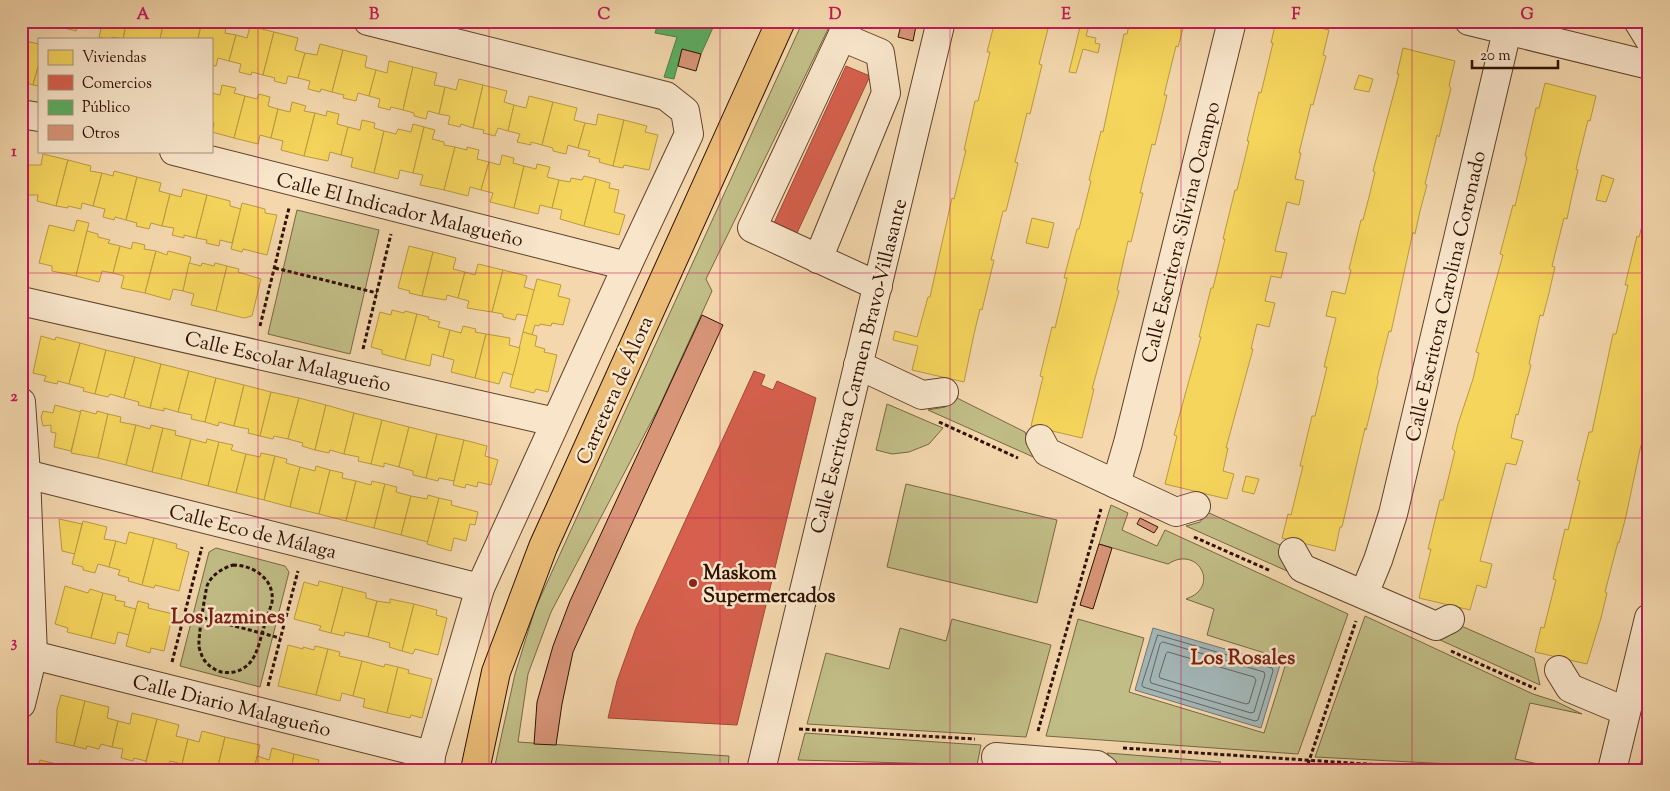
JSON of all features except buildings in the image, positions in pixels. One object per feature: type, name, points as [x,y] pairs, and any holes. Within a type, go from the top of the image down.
[{"type":"main road","name":"Carretera de Álora","points":[[475,770],[496,672],[543,547],[781,21]]},
{"type":"street","name":"Carretera de Álora","points":[[368,21],[666,96],[684,110],[690,134],[627,266],[480,588],[431,762]]},
{"type":"street","name":"Calle Escritora Carmen Bravo-Villasante","points":[[761,770],[941,21]]},
{"type":"street","name":"Calle Escritora Silvina Ocampo","points":[[1116,484],[1128,443],[1232,21]]},
{"type":"street","points":[[1469,21],[1649,65]]},
{"type":"street","points":[[1638,21],[1649,39]]},
{"type":"street","points":[[818,259],[886,93],[880,53],[846,29],[752,228],[818,259],[878,286]]},
{"type":"street","name":"Calle Escritora Carolina Coronado","points":[[1364,594],[1378,560],[1393,514],[1507,31]]},
{"type":"street","points":[[21,114],[38,117]]},
{"type":"street","name":"Calle El Indicador Malagueño","points":[[178,152],[627,266]]},
{"type":"street","name":"Calle Escolar Malagueño","points":[[21,301],[555,422]]},
{"type":"street","points":[[858,366],[922,395],[944,392]]},
{"type":"street","points":[[21,402],[26,474],[33,655],[21,704]]},
{"type":"street","points":[[1040,438],[1047,452],[1176,512],[1196,506]]},
{"type":"street","name":"Calle Eco de Málaga","points":[[26,474],[480,588]]},
{"type":"street","points":[[1293,552],[1302,568],[1436,626],[1450,619]]},
{"type":"street","points":[[1612,770],[1649,618]]},
{"type":"street","name":"Calle Diario Malagueño","points":[[33,655],[261,712],[431,762]]},
{"type":"street","points":[[1559,670],[1570,688],[1625,711]]},
{"type":"street","points":[[996,757],[1027,765],[1097,764],[1104,770]]},
{"type":"path","points":[[254,353],[291,200]]},
{"type":"path","points":[[356,376],[393,226]]},
{"type":"path","points":[[275,268],[377,293]]},
{"type":"path","points":[[933,420],[1023,461]]},
{"type":"path","points":[[1027,765],[1102,507]]},
{"type":"path","points":[[165,688],[209,520]]},
{"type":"path","points":[[1186,534],[1277,574]]},
{"type":"path","points":[[261,712],[305,544]]},
{"type":"path","points":[[233,565],[247,566],[258,571],[270,588],[272,601],[255,658],[240,671],[220,672],[210,666],[202,657],[199,647],[203,618],[208,585],[215,574],[226,567],[233,565]]},
{"type":"path","points":[[1306,770],[1364,594]]},
{"type":"path","points":[[185,613],[280,638]]},
{"type":"path","points":[[1448,650],[1538,690]]},
{"type":"shaded area","points":[[803,21],[832,21],[706,279],[712,291],[659,407],[551,612],[528,674],[518,742],[729,756],[728,770],[494,770],[515,674],[535,609]]},
{"type":"shaded area","points":[[297,210],[379,230],[350,354],[268,334]]},
{"type":"shaded area","points":[[957,398],[1025,432],[1029,444],[1040,460],[928,410],[945,407]]},
{"type":"shaded area","points":[[887,404],[943,428],[929,444],[909,452],[892,454],[876,450]]},
{"type":"shaded area","points":[[906,484],[1057,520],[1037,603],[887,567]]},
{"type":"shaded area","points":[[1111,505],[1128,513],[1122,530],[1157,546],[1165,530],[1348,614],[1298,754],[1046,736],[1078,619],[1144,638],[1129,692],[1264,733],[1287,660],[1207,635],[1214,609],[1186,599],[1197,593],[1204,579],[1203,572],[1193,561],[1186,559],[1177,560],[1168,564],[1099,544]]},
{"type":"shaded area","points":[[1207,512],[1280,545],[1281,558],[1287,571],[1186,526],[1200,522]]},
{"type":"shaded area","points":[[216,548],[285,566],[289,572],[260,687],[180,666],[209,552]]},
{"type":"shaded area","points":[[1365,616],[1533,694],[1555,701],[1582,714],[1530,703],[1515,759],[1566,770],[1315,757]]},
{"type":"shaded area","points":[[952,619],[1051,645],[1026,737],[807,724],[826,653],[889,669],[900,628],[946,641]]},
{"type":"shaded area","points":[[1459,625],[1534,658],[1540,685],[1440,640],[1448,636]]},
{"type":"shaded area","points":[[1649,728],[1649,770],[1639,770]]},
{"type":"shaded area","points":[[805,733],[981,745],[977,765],[798,760]]},
{"type":"shaded area","points":[[1107,753],[1221,762],[1210,770],[1119,770],[1116,763]]},
{"type":"water","points":[[1153,628],[1280,665],[1261,728],[1135,690]]},
{"type":"place","name":"Maskom Supermercados","points":[[693,583]]},
{"type":"district","name":"Los Jazmines","points":[[228,616]]},
{"type":"district","name":"Los Rosales","points":[[1243,657]]}]
